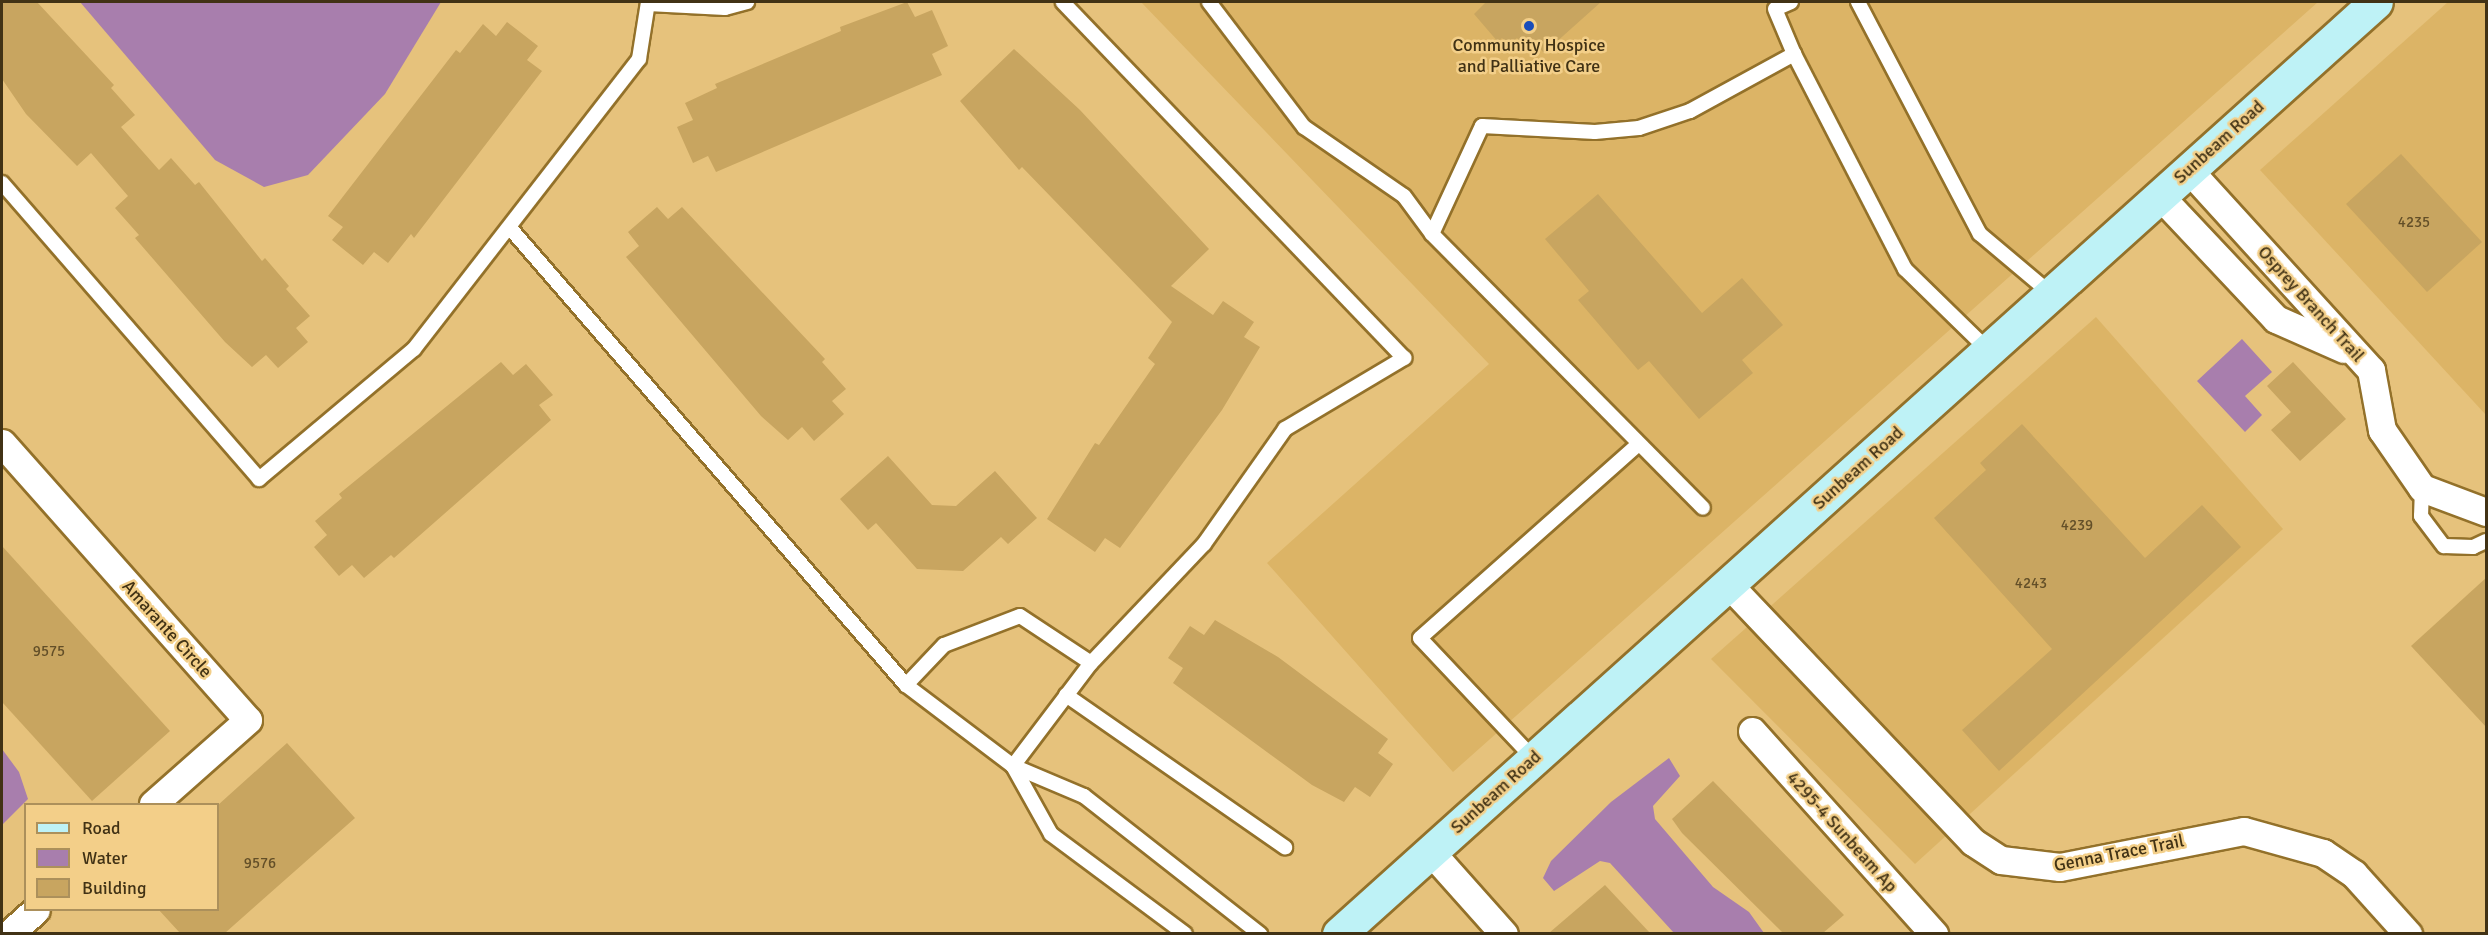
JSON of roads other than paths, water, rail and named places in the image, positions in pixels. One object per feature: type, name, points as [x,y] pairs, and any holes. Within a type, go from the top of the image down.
[{"type":"street","name":"Sunbeam Road","points":[[1339,933],[2376,2]]},
{"type":"street","name":"Osprey Branch Trail","points":[[2188,169],[2370,370],[2382,430],[2422,488]]},
{"type":"street","points":[[2159,195],[2276,319],[2353,353]]},
{"type":"street","name":"Amarante Circle","points":[[2,443],[248,720],[154,803]]},
{"type":"street","points":[[2422,488],[2487,512]]},
{"type":"street","name":"Genna Trace Trail","points":[[1729,585],[1973,842],[2001,860],[2060,867],[2244,831],[2323,853],[2354,874],[2408,933]]},
{"type":"street","name":"4295-4 Sunbeam Ap","points":[[1752,731],[1924,930]]},
{"type":"street","points":[[1430,851],[1504,933]]},
{"type":"street","points":[[9,933],[34,911]]},
{"type":"lane","points":[[2,183],[259,479],[414,349],[639,59],[648,3],[724,8],[747,2]]},
{"type":"lane","points":[[1013,766],[1091,663],[1204,544],[1285,429],[1404,358],[1063,2]]},
{"type":"lane","points":[[1209,2],[1304,127],[1404,196],[1432,234],[1637,445],[1703,508]]},
{"type":"lane","points":[[1791,2],[1775,9],[1794,54],[1905,269],[1988,350]]},
{"type":"lane","points":[[1858,2],[1980,234],[2050,293]]},
{"type":"lane","points":[[1432,234],[1482,126],[1595,132],[1639,128],[1690,111],[1794,54]]},
{"type":"lane","points":[[510,228],[906,685],[1013,766],[1084,796],[1260,933]]},
{"type":"lane","points":[[1534,759],[1420,638],[1637,445]]},
{"type":"lane","points":[[2422,488],[2421,516],[2444,546],[2473,547],[2487,541]]},
{"type":"lane","points":[[906,685],[944,645],[1020,616],[1091,663]]},
{"type":"lane","points":[[1066,695],[1285,847]]},
{"type":"lane","points":[[1013,766],[1051,834],[1185,933]]},
{"type":"water","points":[[80,2],[441,2],[385,94],[308,175],[264,187],[215,160]]},
{"type":"water","points":[[2242,339],[2272,372],[2245,396],[2262,415],[2245,432],[2197,381]]},
{"type":"water","points":[[2,749],[19,772],[28,799],[2,825]]},
{"type":"water","points":[[1669,758],[1680,776],[1653,806],[1655,819],[1713,887],[1749,912],[1764,933],[1674,933],[1610,863],[1600,861],[1554,891],[1543,878],[1551,861],[1611,802]]},
{"type":"place","name":"Community Hospice and Palliative Care","points":[[1529,26]]}]
